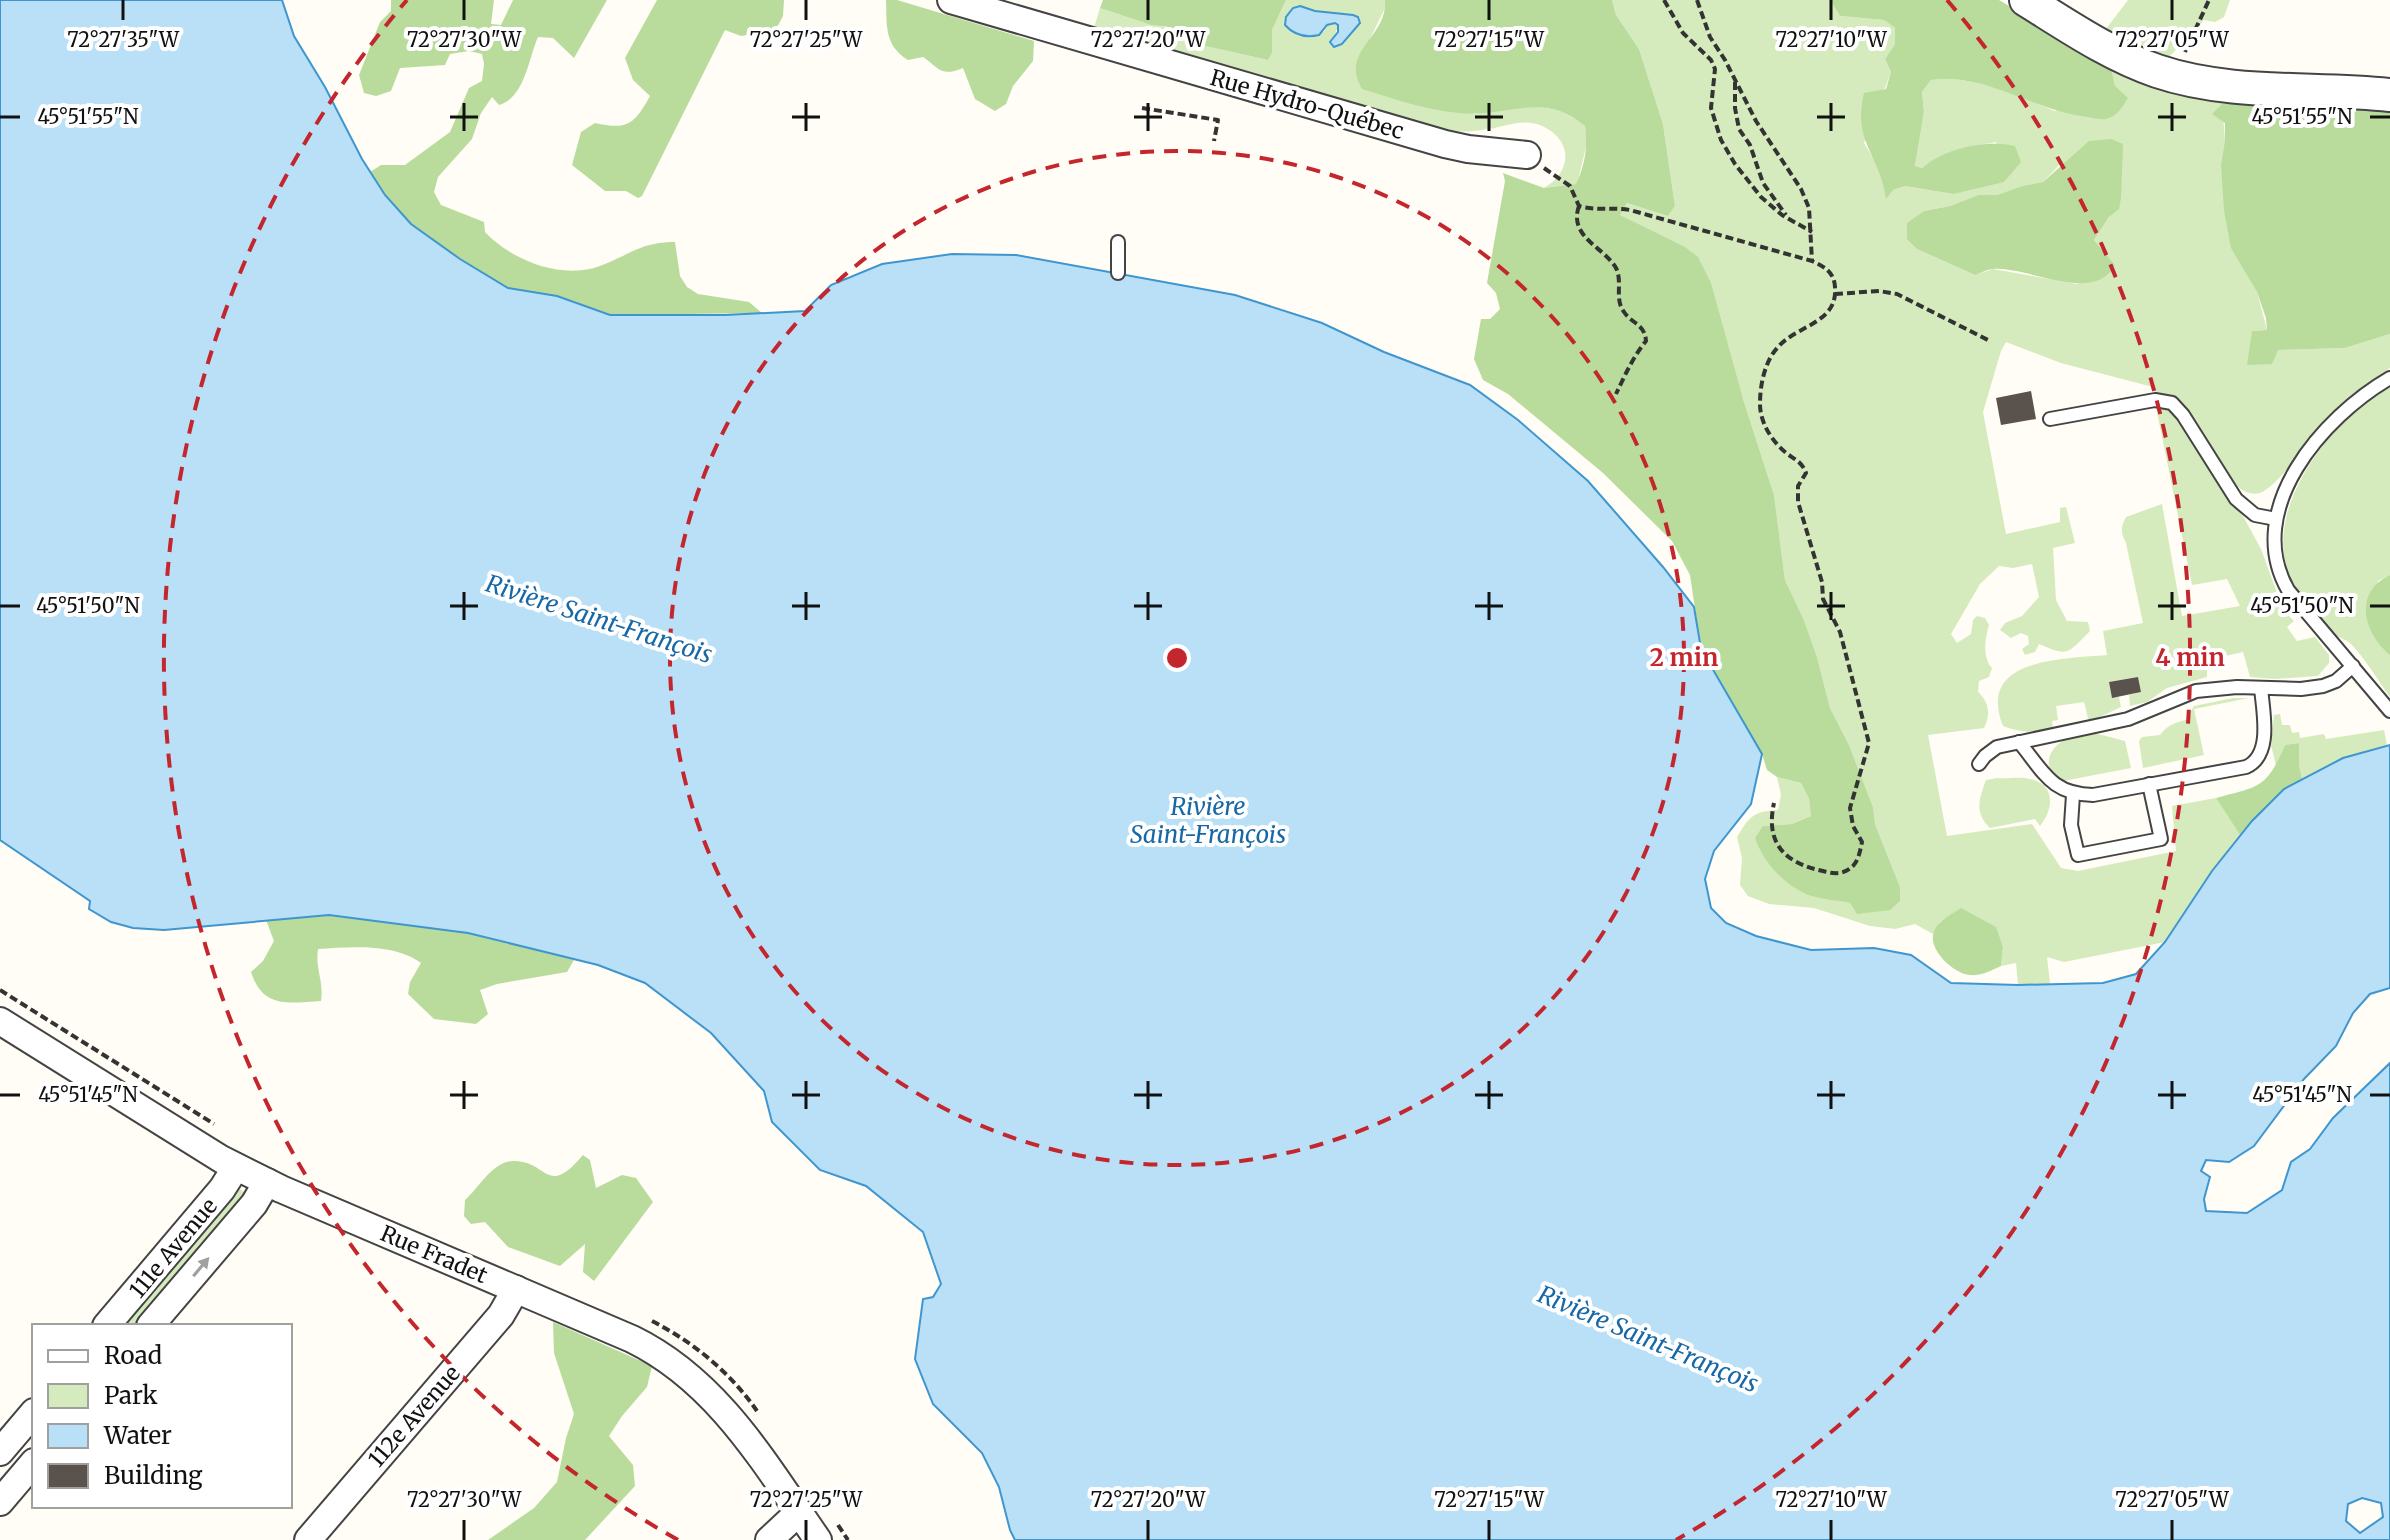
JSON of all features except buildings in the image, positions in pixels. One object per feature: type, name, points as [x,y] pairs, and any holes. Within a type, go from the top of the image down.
[{"type":"street","name":"Rue Hydro-Québec","points":[[951,0],[1445,144],[1527,155]]},
{"type":"street","points":[[2026,0],[2098,44],[2155,71],[2211,84],[2390,95]]},
{"type":"street","name":"Rue Fradet","points":[[4,1032],[236,1167],[644,1345],[686,1373],[713,1397],[818,1540]]},
{"type":"street","name":"111e Avenue","points":[[108,1324],[222,1189],[236,1167]]},
{"type":"street","name":"111e Avenue","points":[[152,1324],[254,1204],[267,1182]]},
{"type":"street","name":"112e Avenue","points":[[308,1540],[501,1315],[516,1289]]},
{"type":"street","points":[[0,1452],[32,1414]]},
{"type":"street","points":[[0,1502],[32,1464]]},
{"type":"street","points":[[769,1540],[799,1512]]},
{"type":"lane","points":[[1118,242],[1118,273]]},
{"type":"lane","points":[[2390,378],[2343,414],[2308,453],[2280,503],[2274,554],[2277,571],[2288,590],[2390,711]]},
{"type":"lane","points":[[2050,419],[2155,400],[2172,403],[2183,415],[2236,499],[2255,515],[2276,519]]},
{"type":"lane","points":[[1979,764],[1997,747],[2128,719],[2196,691],[2219,687],[2301,689],[2323,686],[2336,681],[2353,666]]},
{"type":"lane","points":[[2019,742],[2051,781],[2073,795],[2093,795],[2246,767],[2254,764],[2261,751],[2264,733],[2261,688]]},
{"type":"lane","points":[[2073,795],[2071,825],[2078,855],[2161,839],[2149,784]]},
{"type":"path","points":[[1664,0],[1683,33],[1711,60],[1715,69],[1711,108],[1721,140],[1735,164],[1761,197],[1812,232]]},
{"type":"path","points":[[1697,0],[1710,37],[1756,121],[1801,189],[1809,208],[1812,261]]},
{"type":"path","points":[[2169,74],[2186,49],[2209,0]]},
{"type":"path","points":[[1735,79],[1739,129],[1750,145],[1763,183],[1787,217]]},
{"type":"path","points":[[1142,108],[1218,120],[1214,141]]},
{"type":"path","points":[[1527,155],[1570,186],[1579,206],[1577,224],[1585,237],[1614,265],[1619,276],[1620,305],[1625,315],[1641,325],[1645,332],[1646,341],[1634,355],[1632,367],[1616,394]]},
{"type":"path","points":[[1579,206],[1590,210],[1612,206],[1630,210],[1812,261],[1832,273],[1835,294],[1832,308],[1823,317],[1789,336],[1769,359],[1759,406],[1763,423],[1775,442],[1804,466],[1806,473],[1798,486],[1798,502],[1822,582],[1823,599],[1840,632],[1869,743],[1850,808],[1853,826],[1862,842],[1859,856],[1852,867],[1842,873],[1832,873],[1802,866],[1785,855],[1774,837],[1771,819],[1774,803]]},
{"type":"path","points":[[1835,294],[1879,291],[1897,294],[1988,340]]},
{"type":"path","points":[[0,990],[220,1128]]},
{"type":"path","points":[[649,1320],[675,1333]]},
{"type":"green space","points":[[391,0],[494,0],[491,24],[501,25],[513,0],[607,0],[574,58],[553,38],[538,37],[515,94],[499,105],[492,97],[481,113],[472,139],[438,177],[434,192],[441,205],[484,222],[485,232],[496,242],[540,266],[573,271],[589,269],[646,246],[675,242],[680,276],[687,287],[698,294],[749,302],[762,313],[610,315],[557,296],[508,288],[411,224],[385,195],[370,172],[381,165],[405,165],[450,132],[469,88],[482,81],[484,64],[482,54],[469,51],[450,54],[445,65],[400,68],[391,91],[376,96],[364,93],[359,75],[380,22],[391,11]]},
{"type":"green space","points":[[657,0],[784,0],[783,16],[775,31],[741,36],[725,30],[642,196],[638,198],[626,191],[605,191],[572,165],[581,132],[595,123],[615,126],[628,123],[650,96],[633,80],[625,58]]},
{"type":"green space","points":[[886,0],[897,0],[1034,41],[1033,61],[1013,86],[1006,104],[995,111],[975,99],[963,68],[945,72],[923,57],[908,60],[900,54],[888,34]]},
{"type":"green space","points":[[1103,0],[1286,0],[1272,30],[1272,53],[1268,60],[1174,39],[1169,27],[1151,25],[1100,8]]},
{"type":"green space","points":[[1286,0],[1385,0],[1385,8],[1368,43],[1474,114],[1545,108],[1572,117],[1585,126],[1587,143],[1577,184],[1544,188],[1561,172],[1565,154],[1557,137],[1537,124],[1518,123],[1476,131],[1444,131],[1170,53],[1174,39],[1268,60],[1272,53],[1272,30]],"holes":[[[1300,6],[1315,11],[1353,15],[1359,17],[1360,23],[1342,44],[1334,39],[1338,25],[1327,25],[1324,32]]]},
{"type":"green space","points":[[1385,0],[1612,0],[1616,15],[1639,49],[1663,124],[1675,206],[1668,216],[1627,203],[1620,215],[1685,247],[1698,257],[1711,283],[1774,495],[1785,580],[1804,620],[1830,708],[1849,745],[1900,887],[1900,901],[1890,910],[1857,914],[1850,903],[1816,897],[1797,889],[1781,878],[1768,863],[1755,838],[1763,826],[1792,824],[1811,816],[1809,799],[1801,783],[1777,777],[1767,770],[1762,754],[1701,649],[1690,575],[1672,541],[1603,473],[1508,394],[1483,380],[1474,359],[1481,319],[1490,319],[1500,309],[1496,293],[1487,283],[1505,181],[1503,173],[1544,188],[1576,184],[1585,156],[1585,126],[1554,109],[1538,107],[1476,114],[1447,112],[1362,89],[1356,64],[1384,13]]},
{"type":"green space","points":[[1612,0],[1830,0],[1840,16],[1884,20],[1895,28],[1895,44],[1885,59],[1891,72],[1864,143],[1879,168],[1885,189],[1905,186],[1953,194],[1997,142],[1948,153],[1922,168],[1915,166],[1924,112],[1922,92],[1931,80],[1979,83],[2055,111],[2115,86],[2111,67],[2192,97],[2232,103],[2222,104],[2225,140],[2221,164],[2248,276],[2257,292],[2267,330],[2252,331],[2250,359],[2277,350],[2345,348],[2390,334],[2390,368],[2338,406],[2281,476],[2257,494],[2237,486],[2218,461],[2193,417],[2170,397],[2155,393],[2153,387],[2061,363],[2006,342],[2001,351],[1983,412],[2006,534],[2060,522],[2060,508],[2066,507],[2075,543],[2053,548],[2056,600],[2067,621],[2088,622],[2090,631],[2067,651],[2056,651],[2039,644],[2035,652],[2025,655],[2022,649],[2029,644],[2028,636],[2021,633],[2011,638],[2000,630],[2005,623],[2022,616],[2039,597],[2032,564],[2013,568],[1999,566],[1980,584],[1951,634],[1957,643],[1971,634],[1973,620],[1977,616],[1985,618],[1989,625],[1986,653],[1992,668],[1989,677],[1979,681],[1978,692],[1985,700],[1988,718],[1984,728],[1928,735],[1947,836],[2032,824],[2061,868],[2078,871],[2176,851],[2172,806],[2216,798],[2240,835],[2165,942],[2064,962],[2047,957],[2050,984],[2018,985],[2016,963],[2001,966],[2003,947],[1941,921],[1933,934],[1915,924],[1895,929],[1870,926],[1814,908],[1769,904],[1748,896],[1740,885],[1742,858],[1737,837],[1753,816],[1778,810],[1781,795],[1777,777],[1801,783],[1809,799],[1811,816],[1792,824],[1763,826],[1806,894],[1850,903],[1900,887],[1849,745],[1830,708],[1804,620],[1785,580],[1774,495],[1743,399],[1658,235],[1620,215],[1627,203],[1668,216],[1675,206],[1663,124],[1639,49],[1616,15]],"holes":[[[2062,162],[2119,208],[2094,240],[2115,265],[2077,284],[1993,269],[1975,275],[1917,249],[1924,211],[1950,206],[1978,195],[1997,195],[2043,182]]]},
{"type":"green space","points":[[1830,0],[1999,0],[2111,67],[2115,86],[2128,98],[2113,116],[2099,119],[2048,108],[1971,82],[1931,80],[1922,92],[1924,112],[1915,166],[1922,168],[1954,150],[1991,144],[2015,146],[2021,162],[2004,182],[1953,194],[1905,186],[1893,190],[1886,199],[1864,137],[1861,110],[1864,93],[1886,89],[1891,72],[1885,59],[1895,44],[1895,28],[1884,20],[1840,16]]},
{"type":"green space","points":[[2128,0],[2230,0],[2224,17],[2215,22],[2204,20],[2168,58],[2129,43],[2106,29]]},
{"type":"green space","points":[[1100,8],[1165,27],[1157,49],[1094,28]]},
{"type":"green space","points":[[2222,104],[2342,104],[2390,108],[2390,334],[2345,348],[2278,350],[2272,364],[2247,365],[2252,331],[2267,330],[2257,292],[2231,248],[2224,211],[2221,164],[2225,123],[2212,114]]},
{"type":"green space","points":[[2111,139],[2123,144],[2121,198],[2119,209],[2109,217],[2094,240],[2115,265],[2105,277],[2076,283],[2007,270],[1991,269],[1975,275],[1917,249],[1907,239],[1907,223],[1924,211],[1950,206],[1978,195],[1997,195],[2043,182],[2089,141]]},
{"type":"green space","points":[[2390,385],[2390,575],[2378,581],[2370,627],[2390,655],[2390,697],[2350,643],[2328,629],[2303,599],[2290,576],[2283,550],[2285,523],[2308,467],[2347,418]]},
{"type":"green space","points":[[2156,407],[2167,408],[2184,426],[2226,495],[2243,516],[2261,549],[2279,606],[2294,621],[2287,627],[2297,641],[2315,637],[2329,655],[2329,663],[2318,676],[2250,677],[2243,652],[2207,660],[2207,677],[2167,688],[2147,702],[2130,706],[2129,695],[2141,692],[2138,677],[2109,682],[2112,697],[2119,697],[2121,707],[2089,722],[2084,702],[2056,706],[2058,720],[2052,721],[2053,729],[2028,732],[2003,726],[1998,704],[2002,687],[2012,675],[2028,666],[2047,661],[2107,655],[2103,631],[2143,623],[2122,533],[2126,517],[2162,504],[2182,616],[2240,606],[2227,579],[2192,585]]},
{"type":"green space","points":[[2390,575],[2390,655],[2373,636],[2366,613],[2371,592],[2378,582]]},
{"type":"green space","points":[[2249,698],[2194,709],[2204,755],[2143,768],[2139,741],[2142,737],[2160,735],[2171,725],[2186,720],[2194,706]]},
{"type":"green space","points":[[2280,714],[2282,725],[2290,725],[2292,733],[2299,732],[2300,738],[2324,734],[2326,739],[2384,730],[2387,745],[2343,758],[2302,779],[2299,743],[2285,745],[2276,766],[2271,745],[2274,715]]},
{"type":"green space","points":[[2094,733],[2125,741],[2131,768],[2063,781],[2056,777],[2049,765],[2055,747],[2068,738]]},
{"type":"green space","points":[[2299,743],[2302,779],[2284,789],[2240,835],[2216,798],[2260,784],[2272,770],[2285,745]]},
{"type":"green space","points":[[2026,778],[2045,787],[2050,806],[2040,826],[2035,819],[1990,828],[1979,806],[1986,780]]},
{"type":"green space","points":[[1961,908],[1996,927],[2003,947],[2001,966],[1982,974],[1964,974],[1939,954],[1933,941],[1935,930],[1944,919]]},
{"type":"green space","points":[[329,915],[468,933],[574,960],[567,972],[497,984],[480,990],[488,1014],[476,1024],[434,1019],[408,994],[410,982],[421,963],[385,949],[318,949],[321,1001],[278,1001],[262,992],[251,972],[263,961],[274,941],[266,920]]},
{"type":"green space","points":[[583,1155],[590,1160],[596,1188],[622,1175],[636,1178],[653,1202],[594,1281],[583,1272],[585,1244],[560,1266],[508,1247],[485,1222],[471,1224],[464,1216],[465,1200],[486,1176],[505,1162],[525,1162],[554,1176],[571,1168]]},
{"type":"green space","points":[[236,1189],[242,1190],[245,1196],[139,1324],[121,1324]]},
{"type":"green space","points":[[553,1322],[652,1366],[647,1387],[609,1436],[633,1465],[635,1486],[585,1540],[488,1540],[534,1508],[557,1482],[574,1414],[554,1353]]},
{"type":"water","name":"Rivière Saint-François","points":[[0,0],[282,0],[294,36],[385,195],[411,224],[508,288],[557,296],[610,315],[805,311],[831,285],[882,264],[952,254],[1016,255],[1235,295],[1322,323],[1384,352],[1470,385],[1518,420],[1588,481],[1694,607],[1701,649],[1762,754],[1751,804],[1714,851],[1705,879],[1711,908],[1726,923],[1756,936],[1811,950],[1874,948],[1911,955],[1951,983],[2103,983],[2136,974],[2165,942],[2212,871],[2252,821],[2284,789],[2343,758],[2390,745],[2390,988],[2370,994],[2353,1013],[2336,1046],[2304,1079],[2254,1146],[2229,1162],[2206,1160],[2201,1171],[2210,1177],[2204,1199],[2206,1211],[2247,1213],[2282,1190],[2291,1162],[2310,1149],[2333,1118],[2390,1063],[2390,1540],[1015,1540],[999,1487],[982,1453],[933,1404],[915,1359],[923,1299],[933,1297],[941,1284],[923,1232],[866,1186],[820,1170],[772,1122],[764,1091],[711,1033],[645,983],[598,965],[468,933],[329,915],[164,930],[133,928],[111,922],[89,909],[90,901],[0,840]],"holes":[[[2362,1498],[2381,1503],[2383,1517],[2360,1533],[2346,1521],[2348,1504]]]},
{"type":"water","points":[[1300,6],[1315,11],[1353,15],[1358,17],[1360,23],[1342,44],[1334,47],[1330,42],[1338,32],[1335,23],[1327,25],[1319,35],[1309,36],[1300,35],[1285,25],[1286,17],[1293,8]]}]
